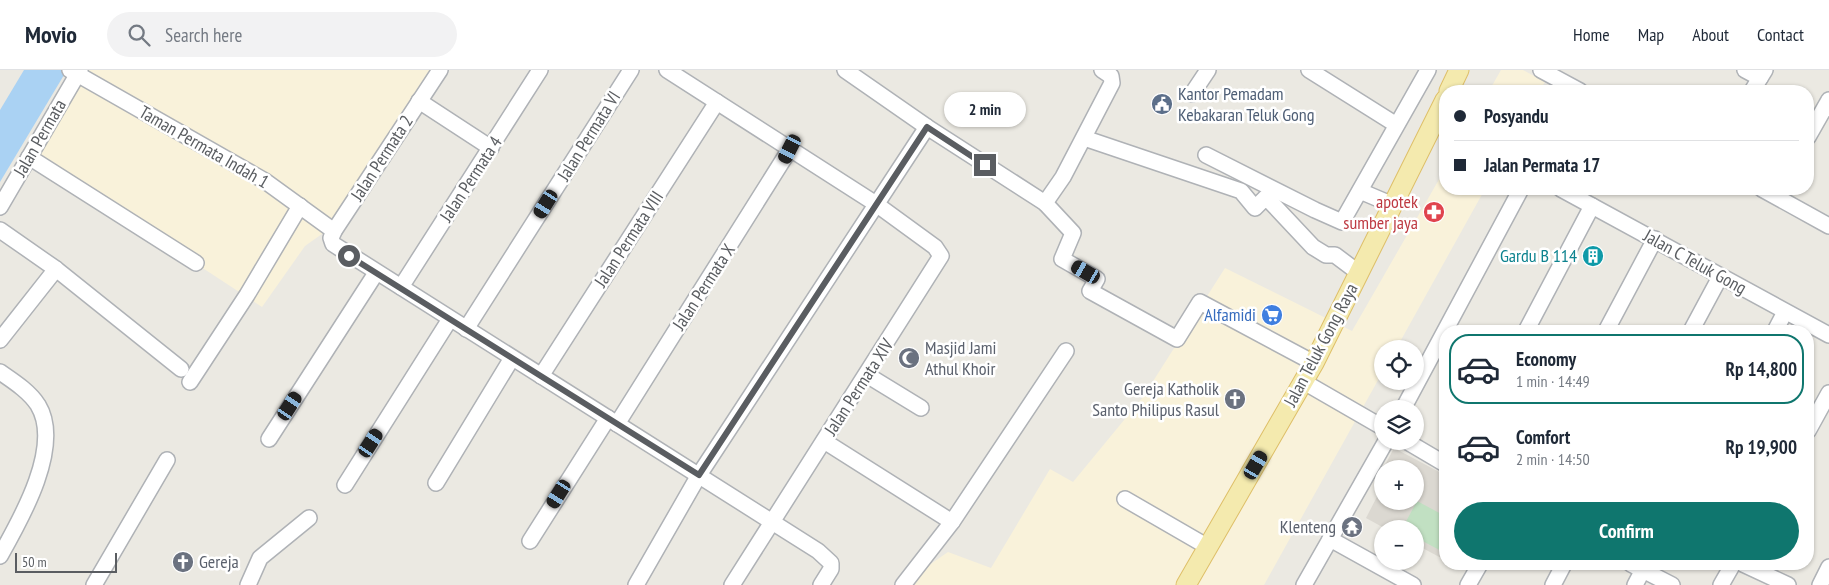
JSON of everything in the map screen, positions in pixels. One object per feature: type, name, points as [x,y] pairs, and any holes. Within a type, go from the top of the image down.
[{"type":"main road","points":[[1452,85],[1459,70]]},
{"type":"main road","name":"Jalan Teluk Gong Raya","points":[[1186,585],[1304,382],[1393,205],[1439,124]]},
{"type":"street","name":"Jalan Permata 2","points":[[334,230],[440,70]]},
{"type":"street","name":"Jalan Permata 4","points":[[401,287],[540,70]]},
{"type":"street","name":"Jalan Permata VI","points":[[466,329],[631,70]]},
{"type":"street","points":[[666,70],[876,204]]},
{"type":"street","points":[[845,70],[927,127],[1045,203],[1073,233],[1062,259],[1098,279],[1090,291],[1177,340],[1200,302],[1314,363]]},
{"type":"street","points":[[1045,203],[1063,177],[1112,83],[1111,76],[1102,70]]},
{"type":"street","points":[[1192,94],[1208,70]]},
{"type":"street","points":[[1310,70],[1395,124]]},
{"type":"street","points":[[1206,155],[1339,222],[1344,220],[1395,124],[1428,70]]},
{"type":"street","points":[[1541,70],[1569,85]]},
{"type":"street","points":[[1745,70],[1759,80]]},
{"type":"street","name":"Jalan Permata","points":[[0,207],[75,71]]},
{"type":"street","name":"Taman Permata Indah 1","points":[[75,71],[265,181],[334,230]]},
{"type":"street","points":[[1814,126],[1829,100]]},
{"type":"street","points":[[419,101],[491,148]]},
{"type":"street","name":"Jalan Permata VIII","points":[[540,376],[717,102]]},
{"type":"street","points":[[636,585],[699,475],[927,127]]},
{"type":"street","points":[[1084,138],[1241,191],[1255,208],[1266,197],[1313,247],[1326,255],[1335,255],[1359,273]]},
{"type":"street","name":"Jalan Permata X","points":[[530,540],[612,421],[790,149]]},
{"type":"street","points":[[29,157],[196,263]]},
{"type":"street","points":[[1360,191],[1393,205]]},
{"type":"street","points":[[1448,325],[1518,195]]},
{"type":"street","name":"Jalan C Teluk Gong","points":[[1572,195],[1655,238],[1720,277],[1810,325]]},
{"type":"street","points":[[1778,195],[1829,226]]},
{"type":"street","name":"Jalan Permata XIV","points":[[732,585],[936,267],[941,256],[940,252],[876,204]]},
{"type":"street","points":[[190,382],[247,295],[300,206]]},
{"type":"street","points":[[1529,325],[1592,206]]},
{"type":"street","points":[[0,230],[56,269],[181,368]]},
{"type":"street","points":[[334,230],[331,238],[336,248],[773,521],[827,557],[831,563],[831,569],[821,585]]},
{"type":"street","points":[[1609,325],[1655,238]]},
{"type":"street","points":[[0,340],[56,269]]},
{"type":"street","points":[[268,439],[376,272]]},
{"type":"street","points":[[1694,325],[1720,277]]},
{"type":"street","points":[[1778,325],[1785,312]]},
{"type":"street","points":[[345,485],[450,319]]},
{"type":"street","name":"Jalan C Teluk Gong","points":[[1814,327],[1829,335]]},
{"type":"street","points":[[1408,400],[1439,342]]},
{"type":"street","points":[[903,585],[952,522],[1066,351]]},
{"type":"street","points":[[436,483],[512,358]]},
{"type":"street","points":[[0,372],[27,392],[37,403],[42,415],[46,436],[37,480],[17,526],[0,556]]},
{"type":"street","points":[[867,375],[921,408]]},
{"type":"street","points":[[1304,382],[1374,423]]},
{"type":"street","points":[[1814,420],[1829,393]]},
{"type":"street","points":[[824,441],[952,522]]},
{"type":"street","points":[[1304,585],[1381,450]]},
{"type":"street","points":[[1421,450],[1439,460]]},
{"type":"street","points":[[94,585],[168,460]]},
{"type":"street","points":[[1125,499],[1208,547]]},
{"type":"street","points":[[248,585],[260,558],[309,518]]},
{"type":"street","points":[[1330,539],[1391,580],[1413,585]]},
{"type":"street","points":[[1820,585],[1829,567]]},
{"type":"street","points":[[1468,585],[1477,570]]},
{"type":"street","points":[[1553,585],[1561,570]]},
{"type":"street","points":[[1635,585],[1639,570]]},
{"type":"street","points":[[1647,570],[1672,585]]},
{"type":"street","points":[[1721,585],[1730,570]]},
{"type":"street","points":[[1756,570],[1788,585]]},
{"type":"shaded area","points":[[71,70],[438,70],[343,219],[305,246],[262,307],[23,150]]},
{"type":"shaded area","points":[[1501,70],[1523,70],[1545,82],[1543,85],[1492,85]]},
{"type":"shaded area","points":[[1439,179],[1439,195],[1482,195],[1401,340],[1374,340],[1374,387],[1264,585],[905,585],[912,577],[948,552],[991,568],[1050,469],[1073,482],[1143,397],[1225,268],[1352,331]]},
{"type":"shaded area","points":[[1393,450],[1398,450],[1417,460],[1388,460]]},
{"type":"shaded area","points":[[1424,464],[1439,472],[1439,557],[1424,549],[1424,520],[1374,520],[1374,522],[1366,518],[1374,502],[1374,510],[1424,510]]},
{"type":"green space","points":[[1424,505],[1439,513],[1439,550],[1424,542],[1424,520],[1407,520],[1412,510],[1424,510]]},
{"type":"water","points":[[24,70],[67,70],[0,182],[0,110]]},
{"type":"place","name":"Kantor Pemadam Kebakaran Teluk Gong","points":[[1162,104]]},
{"type":"place","name":"apotek sumber jaya","points":[[1434,212]]},
{"type":"place","name":"Gardu B 114","points":[[1593,256]]},
{"type":"place","name":"Alfamidi","points":[[1272,315]]},
{"type":"place","name":"Masjid Jami Athul Khoir","points":[[909,358]]},
{"type":"place","name":"Gereja Katholik Santo Philipus Rasul","points":[[1235,399]]},
{"type":"place","name":"Klenteng","points":[[1352,527]]},
{"type":"place","name":"Gereja","points":[[183,562]]},
{"type":"route","points":[[349,256],[699,475],[927,127],[985,165]]}]
